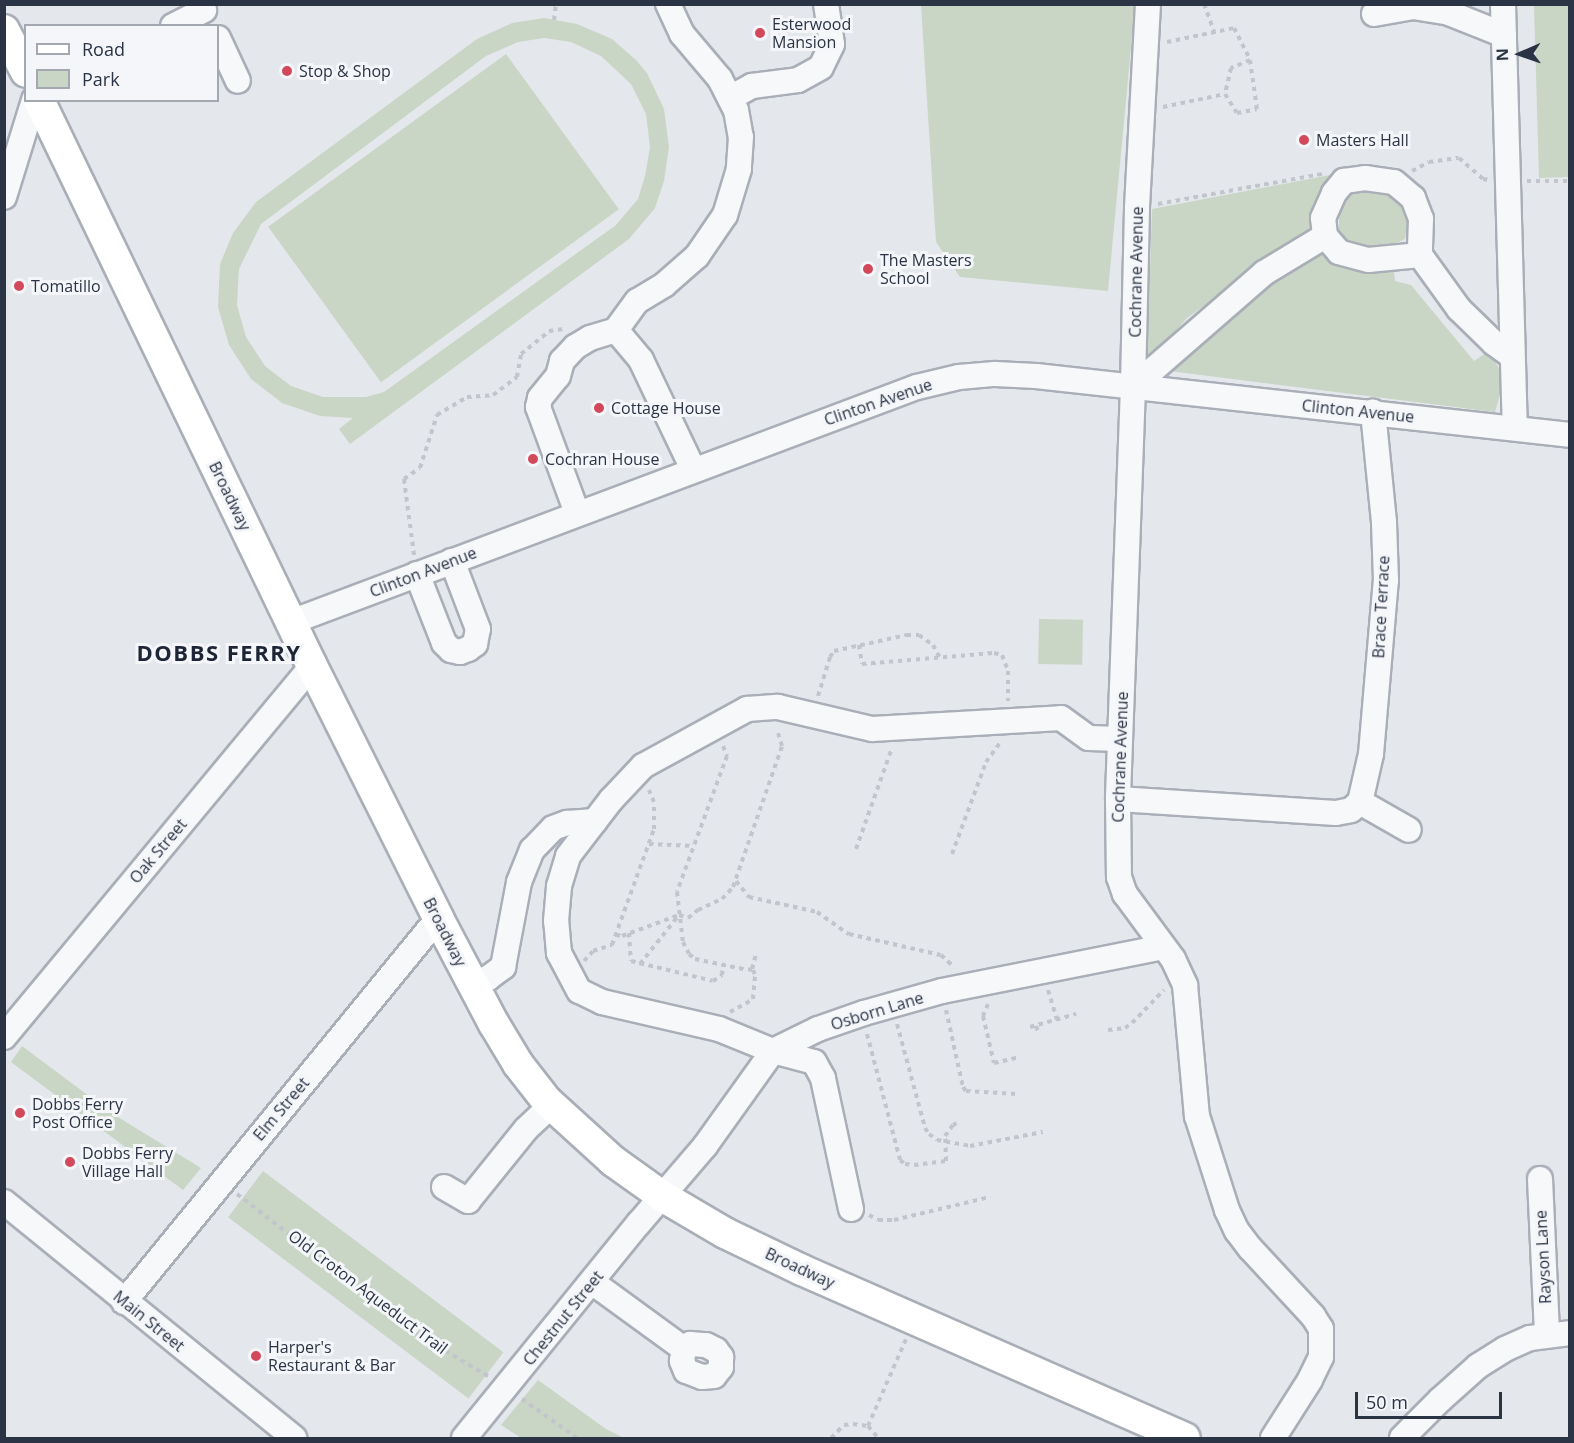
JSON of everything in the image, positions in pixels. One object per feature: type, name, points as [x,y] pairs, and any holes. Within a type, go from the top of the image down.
[{"type":"main road","points":[[7,41],[24,69]]},
{"type":"main road","name":"Broadway","points":[[40,102],[312,666],[438,918],[472,983],[519,1064],[552,1105],[613,1161],[662,1196],[725,1233],[1185,1438]]},
{"type":"street","points":[[577,513],[538,407],[540,398],[558,376],[562,361],[574,347],[590,338],[616,330],[637,301],[664,285],[697,256],[725,215],[740,169],[741,137],[736,110],[720,79],[682,34],[668,4]]},
{"type":"street","points":[[730,98],[752,86],[798,80],[821,67],[832,44],[826,4]]},
{"type":"street","name":"Cochrane Avenue","points":[[1148,4],[1137,209],[1118,799],[1119,877],[1125,894],[1180,972],[1186,993],[1197,1116],[1227,1210],[1237,1231],[1250,1248],[1313,1316],[1321,1329],[1321,1357],[1310,1380],[1273,1438]]},
{"type":"street","points":[[1503,4],[1515,428]]},
{"type":"street","points":[[1374,14],[1413,7],[1449,13],[1504,35]]},
{"type":"street","points":[[177,24],[205,13]]},
{"type":"street","points":[[219,40],[238,81]]},
{"type":"street","points":[[4,197],[33,102]]},
{"type":"street","points":[[1419,255],[1368,260],[1339,252],[1325,236],[1323,218],[1329,201],[1344,181],[1365,178],[1394,183],[1413,198],[1420,219],[1419,255],[1460,309],[1494,343],[1512,356]]},
{"type":"street","points":[[1133,387],[1264,273],[1325,236]]},
{"type":"street","points":[[616,330],[641,360],[693,469]]},
{"type":"street","name":"Clinton Avenue","points":[[291,622],[693,469],[917,387],[959,377],[1005,375],[1133,387],[1569,435]]},
{"type":"street","name":"Brace Terrace","points":[[1360,802],[1371,754],[1386,580],[1384,522],[1372,412]]},
{"type":"street","points":[[417,574],[444,643],[451,650],[460,652],[468,650],[475,644],[478,629],[452,561]]},
{"type":"street","name":"Oak Street","points":[[4,1037],[312,666]]},
{"type":"street","points":[[851,1209],[823,1078],[814,1062],[773,1051],[719,1029],[589,998],[579,991],[569,976],[559,953],[556,921],[560,886],[568,856],[595,821],[644,766],[747,709],[778,707],[872,729],[1061,717],[1089,738],[1120,739]]},
{"type":"street","points":[[1118,799],[1336,813],[1351,810],[1360,802],[1409,830]]},
{"type":"street","points":[[472,983],[488,978],[503,967],[519,882],[532,850],[553,828],[567,823],[595,821]]},
{"type":"street","name":"Elm Street","points":[[124,1302],[438,918]]},
{"type":"street","name":"Osborn Lane","points":[[662,1196],[705,1146],[773,1051],[818,1029],[864,1013],[952,989],[1164,947]]},
{"type":"street","points":[[444,1187],[468,1201],[526,1129],[552,1105]]},
{"type":"street","name":"Rayson Lane","points":[[1540,1179],[1558,1334]]},
{"type":"street","name":"Chestnut Street","points":[[464,1438],[662,1196]]},
{"type":"street","name":"Main Street","points":[[4,1202],[124,1302],[294,1438]]},
{"type":"street","points":[[592,1282],[684,1349]]},
{"type":"street","points":[[1402,1438],[1478,1366],[1505,1349],[1558,1334]]},
{"type":"path","points":[[554,20],[556,4]]},
{"type":"path","points":[[1204,4],[1214,32]]},
{"type":"path","points":[[1146,46],[1234,28],[1250,60],[1257,109],[1237,112],[1225,94],[1231,68],[1250,60]]},
{"type":"path","points":[[1141,111],[1225,94]]},
{"type":"path","points":[[1394,183],[1429,162],[1447,157],[1459,158],[1483,179],[1569,181]]},
{"type":"path","points":[[1137,209],[1340,170],[1344,181]]},
{"type":"path","points":[[417,574],[404,479],[420,468],[437,415],[467,397],[493,395],[517,377],[521,354],[549,331],[571,327]]},
{"type":"path","points":[[812,714],[834,651],[918,635],[933,645],[940,658]]},
{"type":"path","points":[[859,645],[862,664],[994,653],[1002,655],[1008,671],[1005,737],[986,762],[952,854]]},
{"type":"path","points":[[615,935],[629,933],[679,915],[688,918],[698,910],[722,900],[735,881],[782,747],[778,731],[771,723],[769,708]]},
{"type":"path","points":[[716,726],[717,735],[727,756],[677,892],[682,942],[695,959],[752,969]]},
{"type":"path","points":[[856,849],[895,740],[896,728]]},
{"type":"path","points":[[569,976],[593,951],[612,945],[649,844],[654,829],[654,802],[648,788],[637,773]]},
{"type":"path","points":[[649,844],[694,846]]},
{"type":"path","points":[[735,881],[749,897],[817,912],[849,934],[941,955],[949,960],[963,1087],[966,1091],[1017,1094]]},
{"type":"path","points":[[640,964],[679,915]]},
{"type":"path","points":[[629,933],[631,961],[713,981],[722,975],[723,965]]},
{"type":"path","points":[[719,1029],[723,1016],[753,999],[755,974],[752,969],[756,954]]},
{"type":"path","points":[[1044,972],[1057,1020]]},
{"type":"path","points":[[1108,1030],[1125,1028],[1132,1023],[1180,972]]},
{"type":"path","points":[[992,981],[995,995],[983,1016],[994,1063],[1018,1057]]},
{"type":"path","points":[[892,1005],[925,1128],[938,1140],[970,1146],[1043,1132]]},
{"type":"path","points":[[864,1013],[865,1025],[900,1160],[905,1164],[914,1165],[946,1161],[944,1142],[948,1130],[957,1123]]},
{"type":"path","points":[[1030,1027],[1076,1014]]},
{"type":"path","points":[[1036,1026],[1039,1034]]},
{"type":"path","name":"Old Croton Aqueduct Trail","points":[[220,1182],[422,1337],[506,1387],[577,1438]]},
{"type":"path","points":[[851,1209],[862,1210],[878,1220],[894,1220],[990,1197]]},
{"type":"path","points":[[868,1426],[915,1319]]},
{"type":"path","points":[[831,1438],[844,1425],[868,1426],[878,1438]]},
{"type":"green space","points":[[921,5],[1135,5],[1108,291],[960,277],[936,242]]},
{"type":"green space","points":[[1534,5],[1569,5],[1569,177],[1539,178]]},
{"type":"green space","points":[[544,18],[577,24],[612,39],[647,73],[664,109],[669,147],[664,181],[655,208],[629,239],[350,444],[339,429],[353,418],[320,416],[282,403],[251,379],[229,345],[218,307],[220,264],[233,233],[256,202],[477,39],[512,23]],"holes":[[[544,38],[571,42],[601,56],[631,84],[646,114],[650,147],[645,176],[638,199],[616,225],[384,392],[366,397],[323,397],[291,386],[265,366],[246,337],[237,305],[239,269],[261,224],[486,56],[518,42]]]},
{"type":"green space","points":[[506,54],[619,209],[381,382],[268,227]]},
{"type":"green space","points":[[1330,175],[1316,219],[1309,230],[1187,318],[1147,363],[1152,209]]},
{"type":"green space","points":[[1368,186],[1406,198],[1409,217],[1405,239],[1388,247],[1350,244],[1338,238],[1340,208],[1350,188]]},
{"type":"green space","points":[[1319,253],[1357,262],[1393,264],[1395,281],[1411,285],[1474,361],[1489,351],[1500,370],[1500,394],[1495,412],[1169,371],[1289,265]]},
{"type":"green space","points":[[1039,619],[1083,620],[1082,665],[1038,664]]},
{"type":"green space","points":[[22,1046],[113,1114],[201,1168],[183,1190],[11,1062]]},
{"type":"green space","points":[[263,1171],[503,1352],[468,1398],[228,1217]]},
{"type":"green space","points":[[538,1380],[606,1429],[624,1438],[521,1438],[501,1425]]},
{"type":"place","name":"Esterwood Mansion","points":[[760,33]]},
{"type":"place","name":"Stop & Shop","points":[[287,71]]},
{"type":"place","name":"Masters Hall","points":[[1304,140]]},
{"type":"place","name":"The Masters School","points":[[868,269]]},
{"type":"place","name":"Tomatillo","points":[[19,286]]},
{"type":"place","name":"Cottage House","points":[[599,408]]},
{"type":"place","name":"Cochran House","points":[[533,459]]},
{"type":"place","name":"Dobbs Ferry Post Office","points":[[20,1113]]},
{"type":"place","name":"Dobbs Ferry Village Hall","points":[[70,1162]]},
{"type":"place","name":"Harper's Restaurant & Bar","points":[[256,1356]]},
{"type":"district","name":"DOBBS FERRY","points":[[219,653]]}]
